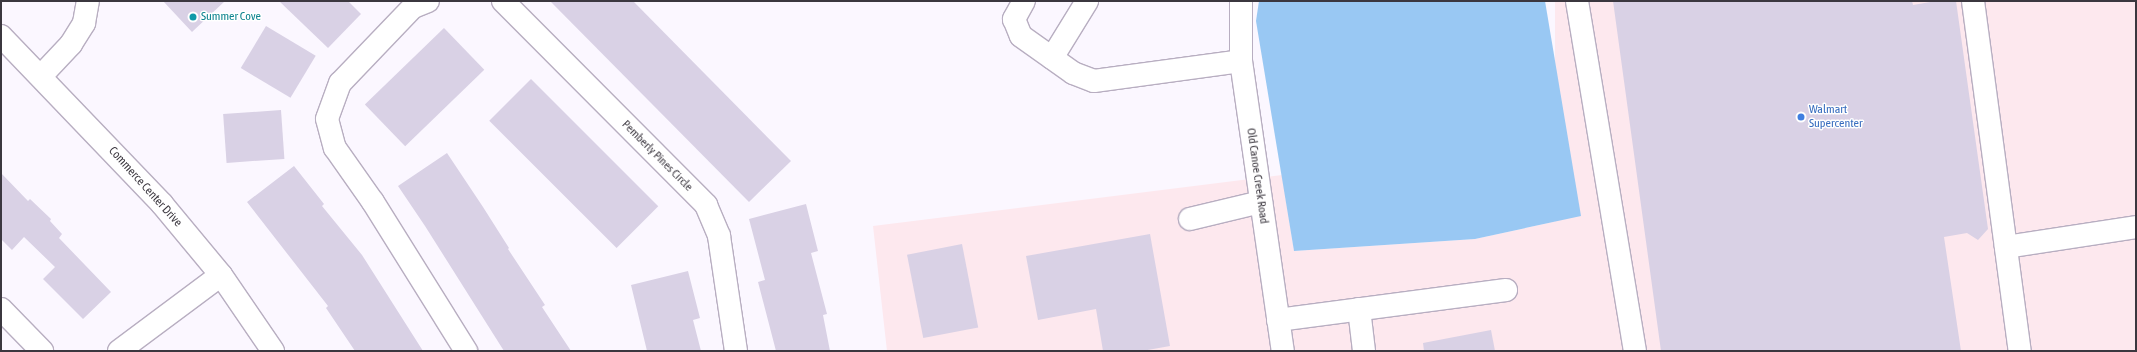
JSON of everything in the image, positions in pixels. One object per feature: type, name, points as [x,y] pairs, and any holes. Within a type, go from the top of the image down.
[{"type":"street","points":[[41,76],[74,39],[84,23],[88,1]]},
{"type":"street","points":[[428,1],[413,7],[340,82],[327,119],[335,148],[372,202],[466,351]]},
{"type":"street","name":"Pemberly Pines Circle","points":[[503,1],[706,205],[718,236],[736,351]]},
{"type":"street","points":[[1024,1],[1014,19],[1021,36],[1073,73],[1094,81],[1241,61]]},
{"type":"street","points":[[1052,58],[1087,1]]},
{"type":"street","name":"Old Canoe Creek Road","points":[[1241,1],[1241,61],[1283,351]]},
{"type":"street","points":[[1576,1],[1635,351]]},
{"type":"street","points":[[1973,1],[2020,351]]},
{"type":"street","name":"Commerce Center Drive","points":[[1,36],[41,76],[162,204],[221,275],[273,351]]},
{"type":"street","points":[[1190,219],[1261,202]]},
{"type":"street","points":[[2006,247],[2136,227]]},
{"type":"street","points":[[119,351],[221,275]]},
{"type":"street","points":[[1278,320],[1506,290]]},
{"type":"street","points":[[1,309],[42,351]]},
{"type":"street","points":[[1359,309],[1364,351]]},
{"type":"shaded area","points":[[1555,1],[2136,1],[2136,351],[1555,351]]},
{"type":"shaded area","points":[[1282,175],[1294,251],[1475,239],[1581,216],[1604,351],[887,351],[873,226]]},
{"type":"water","points":[[1259,1],[1545,1],[1581,216],[1475,239],[1294,251],[1256,21]]},
{"type":"building","name":"Summer Cove","points":[[163,1],[225,1],[192,32]]},
{"type":"building","points":[[279,1],[348,1],[361,14],[328,48]]},
{"type":"building","points":[[550,1],[633,1],[791,161],[749,202]]},
{"type":"building","name":"Walmart Supercenter","points":[[1613,1],[1912,1],[1913,5],[1936,1],[1956,1],[1988,229],[1978,240],[1967,233],[1944,237],[1961,351],[1661,351]]},
{"type":"building","points":[[266,26],[316,56],[290,98],[241,68]]},
{"type":"building","points":[[444,28],[484,70],[405,146],[365,104]]},
{"type":"building","points":[[531,79],[658,206],[617,248],[489,121]]},
{"type":"building","points":[[281,110],[284,159],[227,163],[223,114]]},
{"type":"building","points":[[447,153],[545,305],[542,307],[571,351],[504,351],[398,186]]},
{"type":"building","points":[[294,166],[324,204],[322,206],[362,255],[423,351],[355,351],[326,308],[328,306],[247,202]]},
{"type":"building","points":[[1,173],[28,201],[30,199],[51,219],[50,221],[62,234],[59,238],[111,292],[83,319],[43,279],[55,267],[24,237],[12,250],[1,239]]},
{"type":"building","points":[[806,204],[818,251],[811,253],[827,314],[823,315],[830,351],[776,351],[758,282],[765,280],[749,219]]},
{"type":"building","points":[[1150,234],[1170,346],[1142,351],[1103,351],[1096,309],[1038,320],[1026,256]]},
{"type":"building","points":[[962,244],[978,327],[923,338],[907,255]]},
{"type":"building","points":[[688,271],[700,318],[693,320],[701,351],[647,351],[631,285]]},
{"type":"building","points":[[1491,330],[1495,351],[1424,351],[1423,343]]},
{"type":"place","name":"Summer Cove","points":[[193,17]]},
{"type":"place","name":"Walmart Supercenter","points":[[1801,117]]}]
